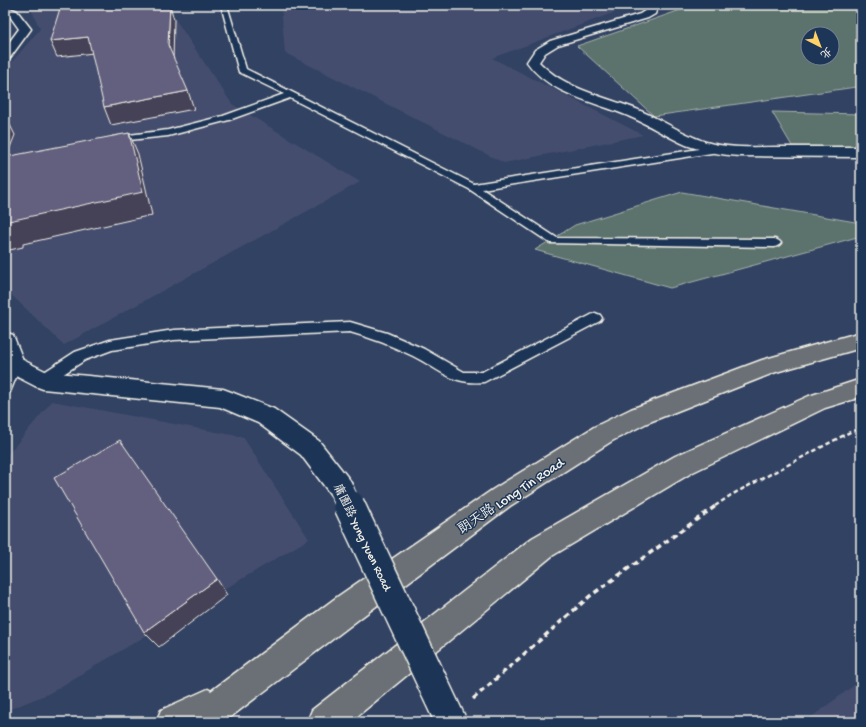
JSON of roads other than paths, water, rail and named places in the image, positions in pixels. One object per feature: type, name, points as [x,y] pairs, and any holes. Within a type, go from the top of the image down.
[{"type":"main road","name":"朗天路 Long Tin Road","points":[[196,722],[348,608],[501,498],[603,434],[639,416],[770,366],[861,340]]},
{"type":"main road","points":[[324,722],[542,547],[684,464],[817,402],[861,388]]},
{"type":"main road","points":[[173,722],[233,695]]},
{"type":"street","points":[[653,5],[651,12],[644,16],[554,43],[543,48],[536,55],[533,62],[550,78],[593,99],[636,114],[685,139],[701,145],[740,152],[861,152]]},
{"type":"street","points":[[5,9],[13,13],[25,29],[5,56]]},
{"type":"street","points":[[5,340],[14,365]]},
{"type":"street","name":"庸園路 Yung Yuen Road","points":[[14,365],[43,380],[223,398],[266,416],[310,448],[340,487],[451,722]]},
{"type":"lane","points":[[224,5],[242,70],[473,187],[554,241],[775,243]]},
{"type":"lane","points":[[107,141],[168,133],[226,118],[290,95]]},
{"type":"lane","points":[[473,187],[718,149]]},
{"type":"lane","points":[[43,380],[80,356],[110,345],[174,335],[350,327],[382,336],[419,353],[461,376],[473,378],[484,377],[595,318]]},
{"type":"lane","points":[[5,388],[14,365]]}]
